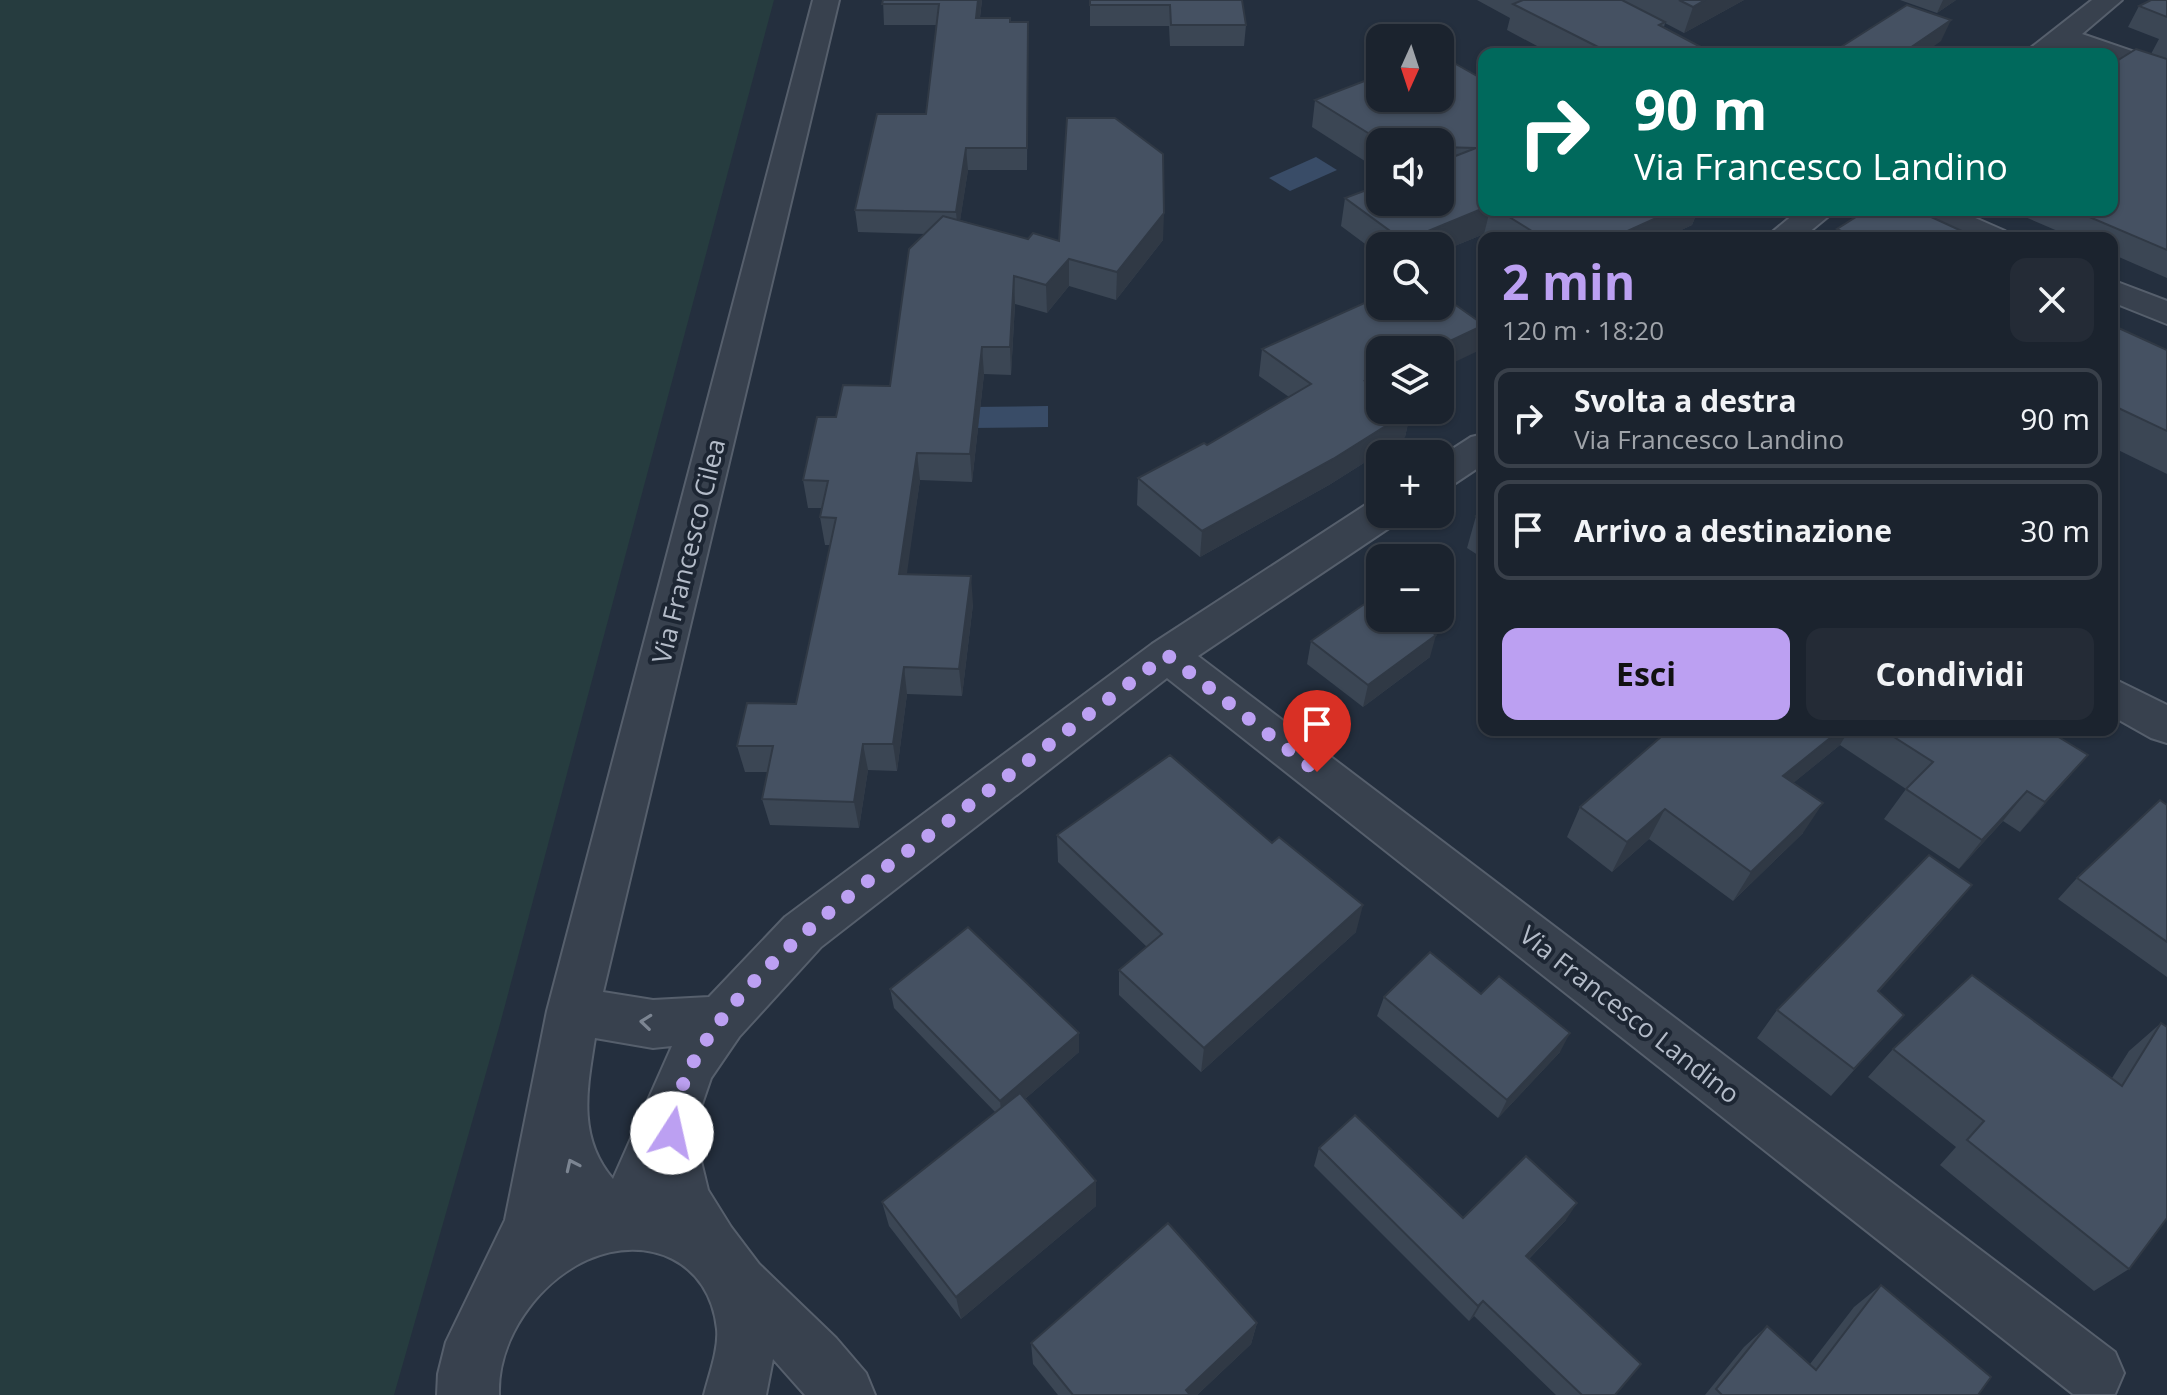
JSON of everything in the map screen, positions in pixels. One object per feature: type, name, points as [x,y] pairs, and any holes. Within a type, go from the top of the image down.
[{"type":"street","name":"Via Francesco Cilea","points":[[503,1290],[533,1224],[558,1104],[573,1011],[826,0]]},
{"type":"street","points":[[2045,48],[2109,0]]},
{"type":"street","points":[[2062,36],[2096,48]]},
{"type":"street","points":[[2118,56],[2167,73]]},
{"type":"street","points":[[1789,232],[1812,216]]},
{"type":"street","points":[[1944,216],[1980,232]]},
{"type":"street","points":[[2118,293],[2167,314]]},
{"type":"street","points":[[1454,466],[1478,450]]},
{"type":"street","points":[[624,1220],[689,1066],[721,1020],[803,932],[1167,655],[1366,524]]},
{"type":"street","name":"Via Francesco Landino","points":[[1167,655],[2094,1373]]},
{"type":"street","points":[[2118,698],[2167,726]]},
{"type":"street","points":[[573,1011],[653,1024],[721,1020]]},
{"type":"street","name":"Via Francesco Cilea","points":[[558,1104],[564,1147],[582,1186],[604,1210],[624,1220]]},
{"type":"street","points":[[673,1110],[672,1157],[682,1200],[724,1266],[748,1323],[745,1367],[735,1395]]},
{"type":"street","points":[[466,1391],[478,1334],[503,1290],[539,1254],[581,1231],[624,1220],[665,1223],[695,1235],[815,1359],[844,1395]]},
{"type":"green space","points":[[0,0],[774,0],[500,1024],[394,1395],[0,1395]]},
{"type":"water","points":[[1316,157],[1337,170],[1290,191],[1269,178]]},
{"type":"water","points":[[1048,406],[1048,427],[971,428],[971,407]]},
{"type":"building","points":[[883,0],[978,0],[976,18],[1010,18],[1010,22],[1028,22],[1027,148],[966,148],[956,212],[855,210],[877,114],[926,114],[939,4],[882,4]]},
{"type":"building","points":[[1090,0],[1242,0],[1246,25],[1171,25],[1170,5],[1090,5]]},
{"type":"building","points":[[1523,0],[1622,0],[1665,22],[1659,25],[1703,48],[1600,48],[1513,4]]},
{"type":"building","points":[[1679,0],[1705,0],[1693,7]]},
{"type":"building","points":[[2151,0],[2167,0],[2167,17],[2139,6]]},
{"type":"building","points":[[1907,5],[1951,20],[1910,48],[1839,48]]},
{"type":"building","points":[[2136,49],[2167,59],[2167,250],[2087,216],[2118,216],[2118,60]]},
{"type":"building","points":[[1454,63],[1478,77],[1478,210],[1426,232],[1392,232],[1370,216],[1454,216],[1454,157],[1476,148],[1454,147],[1454,128],[1366,128],[1366,132],[1315,100],[1366,80],[1366,112],[1454,112]]},
{"type":"building","points":[[1067,118],[1115,118],[1163,154],[1164,213],[1117,272],[1069,259],[1046,285],[1014,276],[1010,347],[982,347],[970,454],[917,453],[899,574],[971,576],[959,669],[904,667],[893,744],[863,744],[854,802],[762,799],[773,746],[737,746],[747,703],[796,704],[836,518],[820,517],[828,481],[803,480],[817,417],[836,417],[843,385],[890,386],[909,249],[943,216],[1028,239],[1033,233],[1059,241]]},
{"type":"building","points":[[1366,190],[1366,213],[1345,198]]},
{"type":"building","points":[[1508,216],[1661,216],[1625,232],[1533,232]]},
{"type":"building","points":[[1858,216],[1929,216],[1964,232],[1843,232],[1837,229]]},
{"type":"building","points":[[1366,302],[1366,320],[1454,320],[1454,304],[1478,321],[1478,328],[1454,339],[1454,336],[1366,336],[1366,424],[1389,424],[1333,459],[1202,531],[1138,478],[1204,443],[1207,445],[1311,384],[1262,349]]},
{"type":"building","points":[[2118,328],[2167,350],[2167,431],[2118,408]]},
{"type":"building","points":[[1366,603],[1366,632],[1432,632],[1436,635],[1368,685],[1311,641]]},
{"type":"building","points":[[1662,736],[1833,736],[1783,776],[1823,803],[1751,872],[1665,809],[1627,842],[1580,807]]},
{"type":"building","points":[[1892,736],[2057,736],[2088,755],[2045,802],[2027,791],[1982,840],[1906,789],[1933,762]]},
{"type":"building","points":[[1170,755],[1272,843],[1279,837],[1363,905],[1204,1048],[1119,970],[1162,934],[1057,835]]},
{"type":"building","points":[[2160,800],[2167,805],[2167,942],[2077,878]]},
{"type":"building","points":[[1929,855],[1972,885],[1878,991],[1904,1015],[1854,1069],[1777,1010]]},
{"type":"building","points":[[968,927],[1079,1033],[1000,1101],[890,989]]},
{"type":"building","points":[[1430,952],[1481,994],[1499,976],[1570,1033],[1507,1100],[1384,997]]},
{"type":"building","points":[[1972,975],[2122,1086],[2161,1023],[2167,1027],[2167,1218],[2129,1269],[1967,1140],[1984,1121],[1893,1049]]},
{"type":"building","points":[[1020,1093],[1096,1181],[956,1297],[882,1202]]},
{"type":"building","points":[[1355,1115],[1463,1218],[1526,1156],[1577,1203],[1526,1256],[1641,1364],[1615,1395],[1582,1395],[1483,1301],[1478,1306],[1319,1148]]},
{"type":"building","points":[[1168,1223],[1257,1323],[1186,1390],[1190,1395],[1073,1395],[1031,1343]]},
{"type":"building","points":[[1881,1285],[1991,1377],[1978,1395],[1722,1395],[1716,1389],[1767,1326],[1816,1370]]},
{"type":"route","points":[[672,1133],[673,1110],[689,1066],[721,1020],[803,932],[1167,655],[1317,772]]}]
